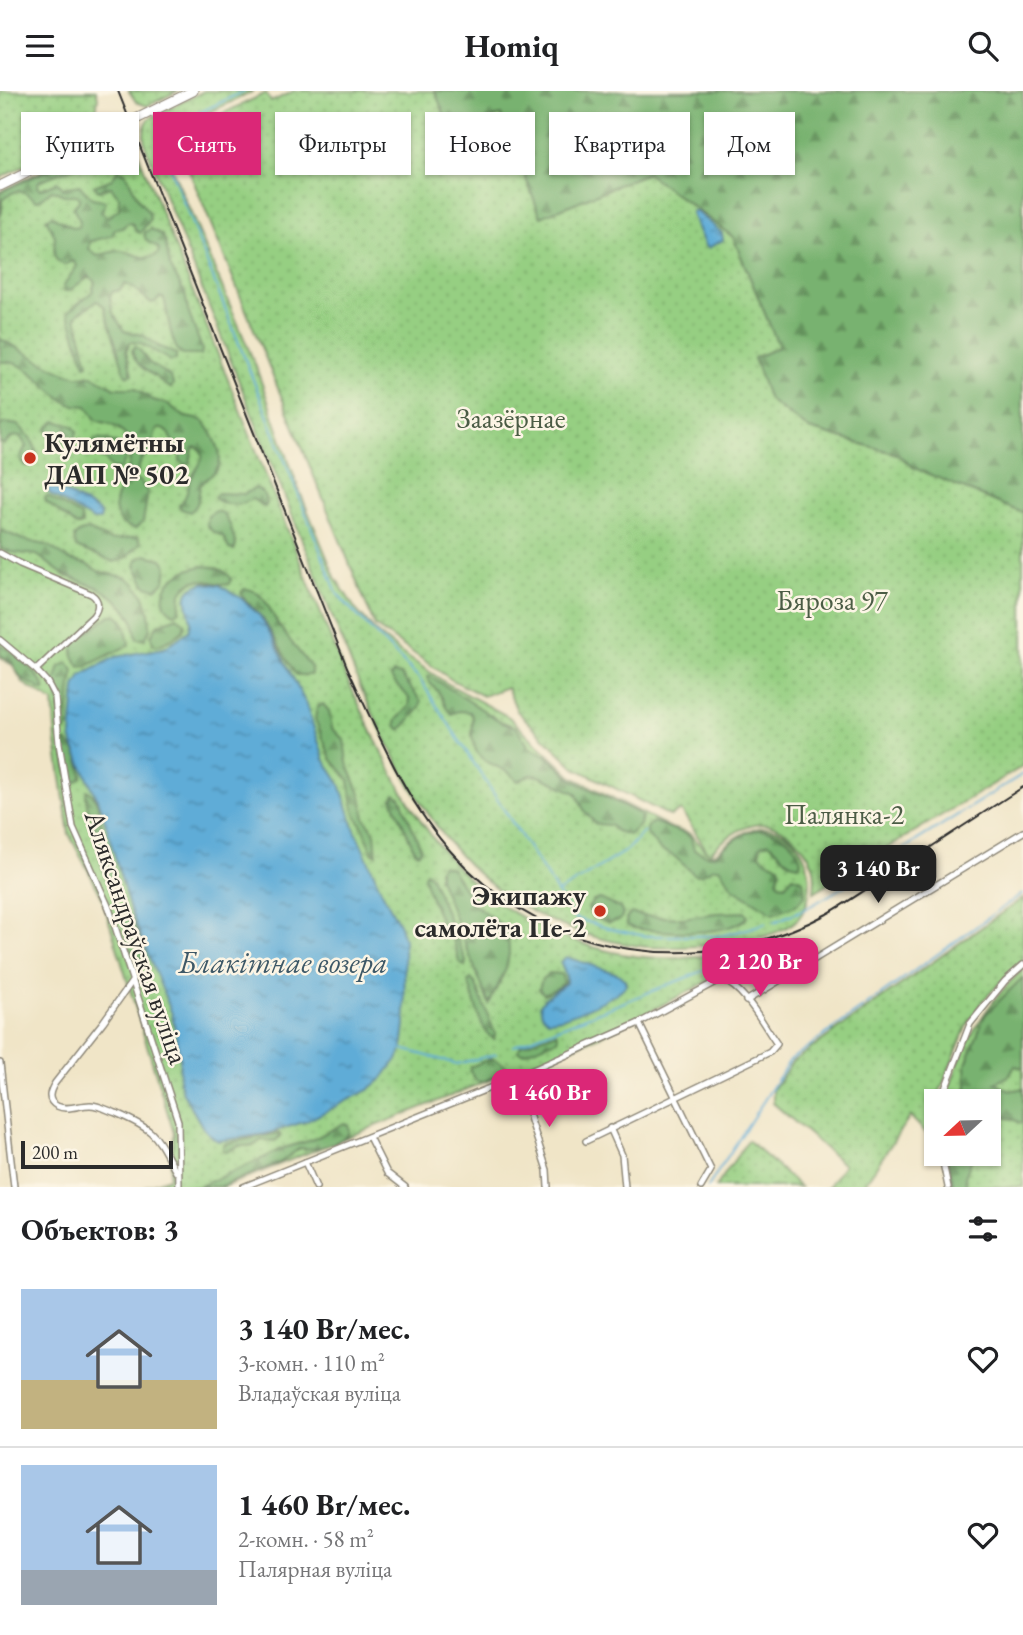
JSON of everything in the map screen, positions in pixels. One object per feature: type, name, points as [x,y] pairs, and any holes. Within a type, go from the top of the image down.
[{"type":"main road","points":[[0,185],[193,91]]},
{"type":"street","points":[[0,553],[12,561],[91,594],[98,603],[93,616],[36,670]]},
{"type":"street","name":"Аляксандраўская вуліца","points":[[0,640],[36,670],[51,689],[57,704],[59,743],[73,827],[106,899],[178,1121],[179,1187]]},
{"type":"street","points":[[746,1001],[1023,832]]},
{"type":"street","points":[[945,1089],[970,1024],[1005,981],[1023,965]]},
{"type":"street","points":[[133,979],[55,1083],[50,1098],[56,1105],[65,1108],[97,1106],[149,1129],[178,1175]]},
{"type":"street","points":[[243,1187],[517,1077],[639,1023],[721,979],[730,983],[746,1001],[777,1044],[770,1052],[586,1141]]},
{"type":"street","points":[[639,1023],[711,1170],[701,1187]]},
{"type":"street","points":[[0,1063],[14,1187]]},
{"type":"street","points":[[517,1077],[547,1170],[548,1187]]},
{"type":"street","points":[[610,1128],[622,1155],[625,1187]]},
{"type":"street","points":[[369,1137],[387,1173],[405,1187]]},
{"type":"street","points":[[305,1162],[316,1187]]},
{"type":"street","points":[[944,1166],[948,1187]]},
{"type":"green space","points":[[0,91],[96,91],[96,112],[21,112],[21,168],[0,178]]},
{"type":"green space","points":[[129,91],[178,91],[147,106],[136,102]]},
{"type":"green space","points":[[204,91],[254,91],[210,112],[162,112]]},
{"type":"green space","points":[[294,91],[435,91],[443,112],[425,112],[425,175],[525,175],[541,217],[642,175],[650,175],[733,237],[779,347],[754,358],[770,400],[809,429],[897,454],[914,468],[1023,511],[1023,766],[814,892],[815,871],[809,857],[797,841],[782,830],[764,824],[754,825],[724,840],[709,854],[681,810],[670,816],[575,768],[517,711],[507,687],[483,696],[452,680],[375,626],[191,175],[261,175],[261,112],[226,112],[266,93],[271,102]]},
{"type":"green space","points":[[435,91],[1023,91],[1023,511],[914,468],[897,454],[809,429],[769,400],[754,358],[779,347],[733,237],[650,175],[690,175],[690,112],[549,112],[549,175],[642,175],[541,217],[525,175],[535,175],[535,112],[443,112]]},
{"type":"green space","points":[[153,116],[153,165],[144,138],[146,124]]},
{"type":"green space","points":[[139,156],[344,672],[407,799],[426,829],[472,882],[500,904],[529,921],[549,931],[604,950],[651,958],[675,958],[722,954],[769,942],[774,945],[610,1032],[223,1187],[144,1187],[169,1178],[174,1133],[101,895],[69,834],[53,702],[23,683],[13,665],[0,658],[0,191],[33,175],[139,175]]},
{"type":"green space","points":[[37,175],[54,175],[39,181],[37,187],[40,189],[57,182],[63,188],[79,185],[92,199],[105,201],[101,212],[108,217],[119,209],[119,197],[111,187],[98,191],[94,186],[112,179],[114,175],[126,175],[139,201],[149,213],[150,220],[140,233],[133,224],[128,223],[115,229],[112,236],[91,241],[89,249],[97,256],[125,251],[148,257],[158,254],[159,249],[147,241],[145,232],[151,229],[162,235],[170,266],[185,293],[188,311],[202,349],[201,355],[184,355],[176,347],[164,298],[160,297],[151,303],[125,284],[120,290],[112,292],[110,298],[113,313],[124,331],[143,335],[176,354],[176,360],[171,361],[140,343],[130,342],[126,351],[132,374],[125,374],[104,306],[97,301],[76,317],[88,364],[85,365],[68,312],[92,292],[95,282],[89,276],[69,291],[63,291],[63,286],[77,266],[74,261],[64,265],[57,261],[54,254],[55,236],[46,219],[52,216],[74,228],[78,227],[80,221],[73,208],[79,197],[52,190],[36,200],[16,191],[2,200],[0,216],[0,192]]},
{"type":"green space","points":[[157,175],[175,175],[255,364],[299,490],[335,577],[356,610],[376,632],[400,652],[448,684],[509,717],[572,777],[671,828],[690,834],[709,854],[715,854],[753,829],[775,830],[788,836],[805,858],[809,873],[810,887],[801,915],[784,929],[758,938],[731,943],[656,947],[639,946],[587,934],[536,914],[490,884],[470,866],[438,828],[401,769],[360,686]]},
{"type":"green space","points":[[0,339],[71,375],[92,375],[115,388],[135,388],[153,400],[168,404],[185,417],[202,420],[214,437],[220,459],[216,471],[201,484],[193,509],[190,512],[181,509],[179,505],[185,498],[191,479],[202,460],[200,450],[193,448],[190,463],[184,465],[180,461],[180,453],[175,451],[170,434],[157,430],[137,474],[133,474],[128,468],[130,449],[124,433],[110,424],[96,420],[87,406],[72,405],[61,399],[29,371],[11,362],[0,362]]},
{"type":"green space","points":[[135,346],[150,364],[168,375],[173,384],[171,388],[138,364],[132,351]]},
{"type":"green space","points":[[55,421],[73,426],[77,432],[75,438],[65,443],[51,438],[47,429]]},
{"type":"green space","points":[[5,423],[18,425],[31,439],[36,455],[31,466],[26,466],[22,461],[26,446],[20,436],[12,437],[4,445],[0,442],[0,426]]},
{"type":"green space","points":[[99,438],[117,443],[123,449],[126,458],[121,469],[113,469],[105,459],[92,451],[93,441]]},
{"type":"green space","points":[[130,481],[140,481],[148,492],[143,522],[135,529],[122,524],[115,506],[120,490]]},
{"type":"green space","points":[[256,488],[263,493],[267,503],[265,507],[252,499],[232,504],[222,503],[214,497],[218,493],[244,494]]},
{"type":"green space","points":[[47,496],[81,516],[82,524],[77,526],[46,502]]},
{"type":"green space","points":[[216,511],[223,513],[230,525],[236,545],[234,550],[229,549],[223,536],[207,526],[208,516]]},
{"type":"green space","points":[[1,530],[21,539],[49,546],[70,560],[86,564],[100,572],[125,577],[133,582],[144,596],[149,612],[150,629],[145,639],[137,639],[133,621],[127,611],[116,599],[99,588],[64,575],[37,555],[0,548]]},
{"type":"green space","points":[[88,530],[111,540],[138,537],[141,543],[126,558],[114,562],[76,547],[74,537]]},
{"type":"green space","points":[[145,555],[162,559],[167,566],[165,581],[156,589],[146,586],[135,566],[137,559]]},
{"type":"green space","points":[[202,566],[215,567],[225,572],[231,578],[230,584],[199,580],[193,582],[181,593],[180,611],[175,614],[169,611],[164,595],[170,582],[181,573]]},
{"type":"green space","points":[[244,589],[262,597],[280,627],[311,667],[311,675],[297,675],[294,672],[264,620],[243,597],[241,593]]},
{"type":"green space","points":[[110,615],[117,615],[125,624],[129,645],[80,667],[73,656],[73,643]]},
{"type":"green space","points":[[177,617],[185,623],[183,631],[157,646],[153,644],[151,636],[157,625]]},
{"type":"green space","points":[[0,644],[33,671],[45,690],[22,678],[10,662],[0,655]]},
{"type":"green space","points":[[68,663],[74,671],[68,728],[64,731],[60,726],[60,705],[55,683],[60,666]]},
{"type":"green space","points":[[393,673],[401,675],[421,701],[420,708],[401,730],[396,721],[410,702],[393,681]]},
{"type":"green space","points":[[430,676],[500,721],[516,727],[530,748],[547,756],[572,780],[638,813],[642,817],[640,825],[629,835],[616,831],[610,825],[596,824],[585,812],[576,793],[539,776],[531,775],[518,781],[508,772],[485,761],[476,751],[472,737],[473,717],[470,712],[459,711],[451,714],[441,695],[428,680],[427,677]]},
{"type":"green space","points":[[323,704],[329,711],[332,728],[344,740],[347,763],[361,796],[365,818],[375,833],[377,855],[372,852],[354,812],[349,780],[331,759],[315,719],[317,707]]},
{"type":"green space","points":[[66,741],[75,752],[81,767],[82,777],[76,782],[67,774],[62,743]]},
{"type":"green space","points":[[87,790],[95,798],[99,808],[102,831],[116,881],[113,886],[103,870],[96,828],[86,801]]},
{"type":"green space","points":[[395,794],[400,797],[421,849],[419,853],[415,852],[392,799]]},
{"type":"green space","points":[[653,822],[686,834],[691,838],[694,850],[709,856],[715,855],[738,837],[751,832],[760,830],[778,834],[786,838],[798,852],[801,861],[799,865],[790,863],[769,843],[761,845],[759,854],[767,861],[779,865],[779,884],[785,885],[793,876],[803,880],[805,895],[796,905],[773,913],[733,888],[719,868],[695,875],[674,856],[660,850],[647,834],[647,827]]},
{"type":"green space","points":[[442,865],[451,868],[475,905],[508,930],[509,954],[506,969],[489,1004],[439,878]]},
{"type":"green space","points":[[426,872],[431,876],[466,961],[465,966],[459,962],[453,940],[443,927],[429,894],[424,875]]},
{"type":"green space","points":[[1023,898],[1023,960],[982,1001],[966,1027],[941,1089],[924,1089],[924,1131],[910,1116],[866,1182],[869,1187],[828,1187],[844,1165],[773,1103],[773,1090],[792,1062]]},
{"type":"green space","points":[[600,899],[620,908],[623,914],[620,920],[609,923],[592,917],[588,908],[593,901]]},
{"type":"green space","points":[[745,912],[748,917],[738,924],[693,932],[633,928],[627,925],[626,919],[631,913],[683,918]]},
{"type":"green space","points":[[126,915],[138,934],[145,957],[143,960],[137,959],[126,947],[127,934],[123,919]]},
{"type":"green space","points":[[1023,969],[1023,1187],[952,1187],[948,1166],[1001,1166],[1001,1089],[950,1089],[958,1063],[975,1029],[1009,983]]},
{"type":"green space","points":[[549,973],[561,974],[564,982],[544,994],[539,989],[542,979]]},
{"type":"green space","points":[[1023,977],[1023,1068],[1015,1066],[1009,1076],[995,1083],[1010,1091],[1023,1088],[1023,1124],[1001,1117],[1001,1089],[967,1089],[966,1064],[985,1015]]},
{"type":"green space","points":[[471,979],[495,1033],[494,1039],[481,1022],[468,982]]},
{"type":"green space","points":[[557,1032],[557,1040],[523,1053],[518,1051],[521,1045]]},
{"type":"green space","points":[[492,1058],[506,1066],[506,1072],[482,1082],[476,1081],[470,1067]]},
{"type":"green space","points":[[344,1123],[348,1125],[349,1133],[333,1144],[312,1149],[300,1148],[281,1162],[220,1187],[198,1187],[280,1149],[312,1140]]},
{"type":"green space","points":[[279,1133],[281,1136],[275,1141],[262,1140],[253,1146],[239,1146],[226,1152],[223,1150],[223,1145],[227,1143]]},
{"type":"green space","points":[[748,1140],[800,1187],[716,1187]]},
{"type":"green space","points":[[949,1166],[969,1166],[965,1177],[967,1187],[954,1187]]},
{"type":"water","points":[[692,211],[722,233],[723,240],[708,248],[705,246]]},
{"type":"water","points":[[50,484],[97,510],[101,515],[100,520],[93,520],[50,494],[46,487]]},
{"type":"water","name":"Блакітнае возера","points":[[204,583],[219,585],[241,598],[260,616],[273,638],[305,702],[325,761],[340,784],[354,828],[404,940],[405,1025],[402,1049],[382,1079],[368,1090],[307,1121],[266,1134],[218,1141],[203,1128],[183,1093],[172,1014],[129,907],[101,807],[71,736],[75,687],[81,676],[115,657],[164,648],[189,631],[191,622],[188,593]]},
{"type":"water","points":[[566,957],[618,974],[625,980],[626,985],[590,1007],[548,1020],[542,1014],[540,1005],[545,998],[566,983],[560,962]]},
{"type":"waterway","points":[[244,91],[170,127],[163,135],[161,145],[337,593],[419,678],[574,918],[646,936],[717,936],[721,946]]},
{"type":"waterway","points":[[774,922],[833,893],[1023,774]]},
{"type":"waterway","points":[[557,893],[627,850],[644,831]]},
{"type":"waterway","points":[[708,1187],[790,1060],[1023,893]]},
{"type":"waterway","points":[[717,936],[766,923]]},
{"type":"waterway","points":[[513,1046],[713,967]]},
{"type":"waterway","points":[[402,1049],[457,1064],[496,1054]]},
{"type":"railway","points":[[118,91],[347,667],[369,716],[393,765],[421,812],[454,855],[492,891],[535,918],[581,938],[630,949],[679,952],[729,948],[779,935],[827,914],[1023,787]]},
{"type":"place","name":"Кулямётны ДАП № 502","points":[[30,458]]},
{"type":"place","name":"Экипажу самолёта Пе-2","points":[[600,911]]},
{"type":"park label","name":"Заазёрнае","points":[[511,418]]},
{"type":"park label","name":"Бяроза 97","points":[[832,600]]},
{"type":"park label","name":"Палянка-2","points":[[844,814]]}]
